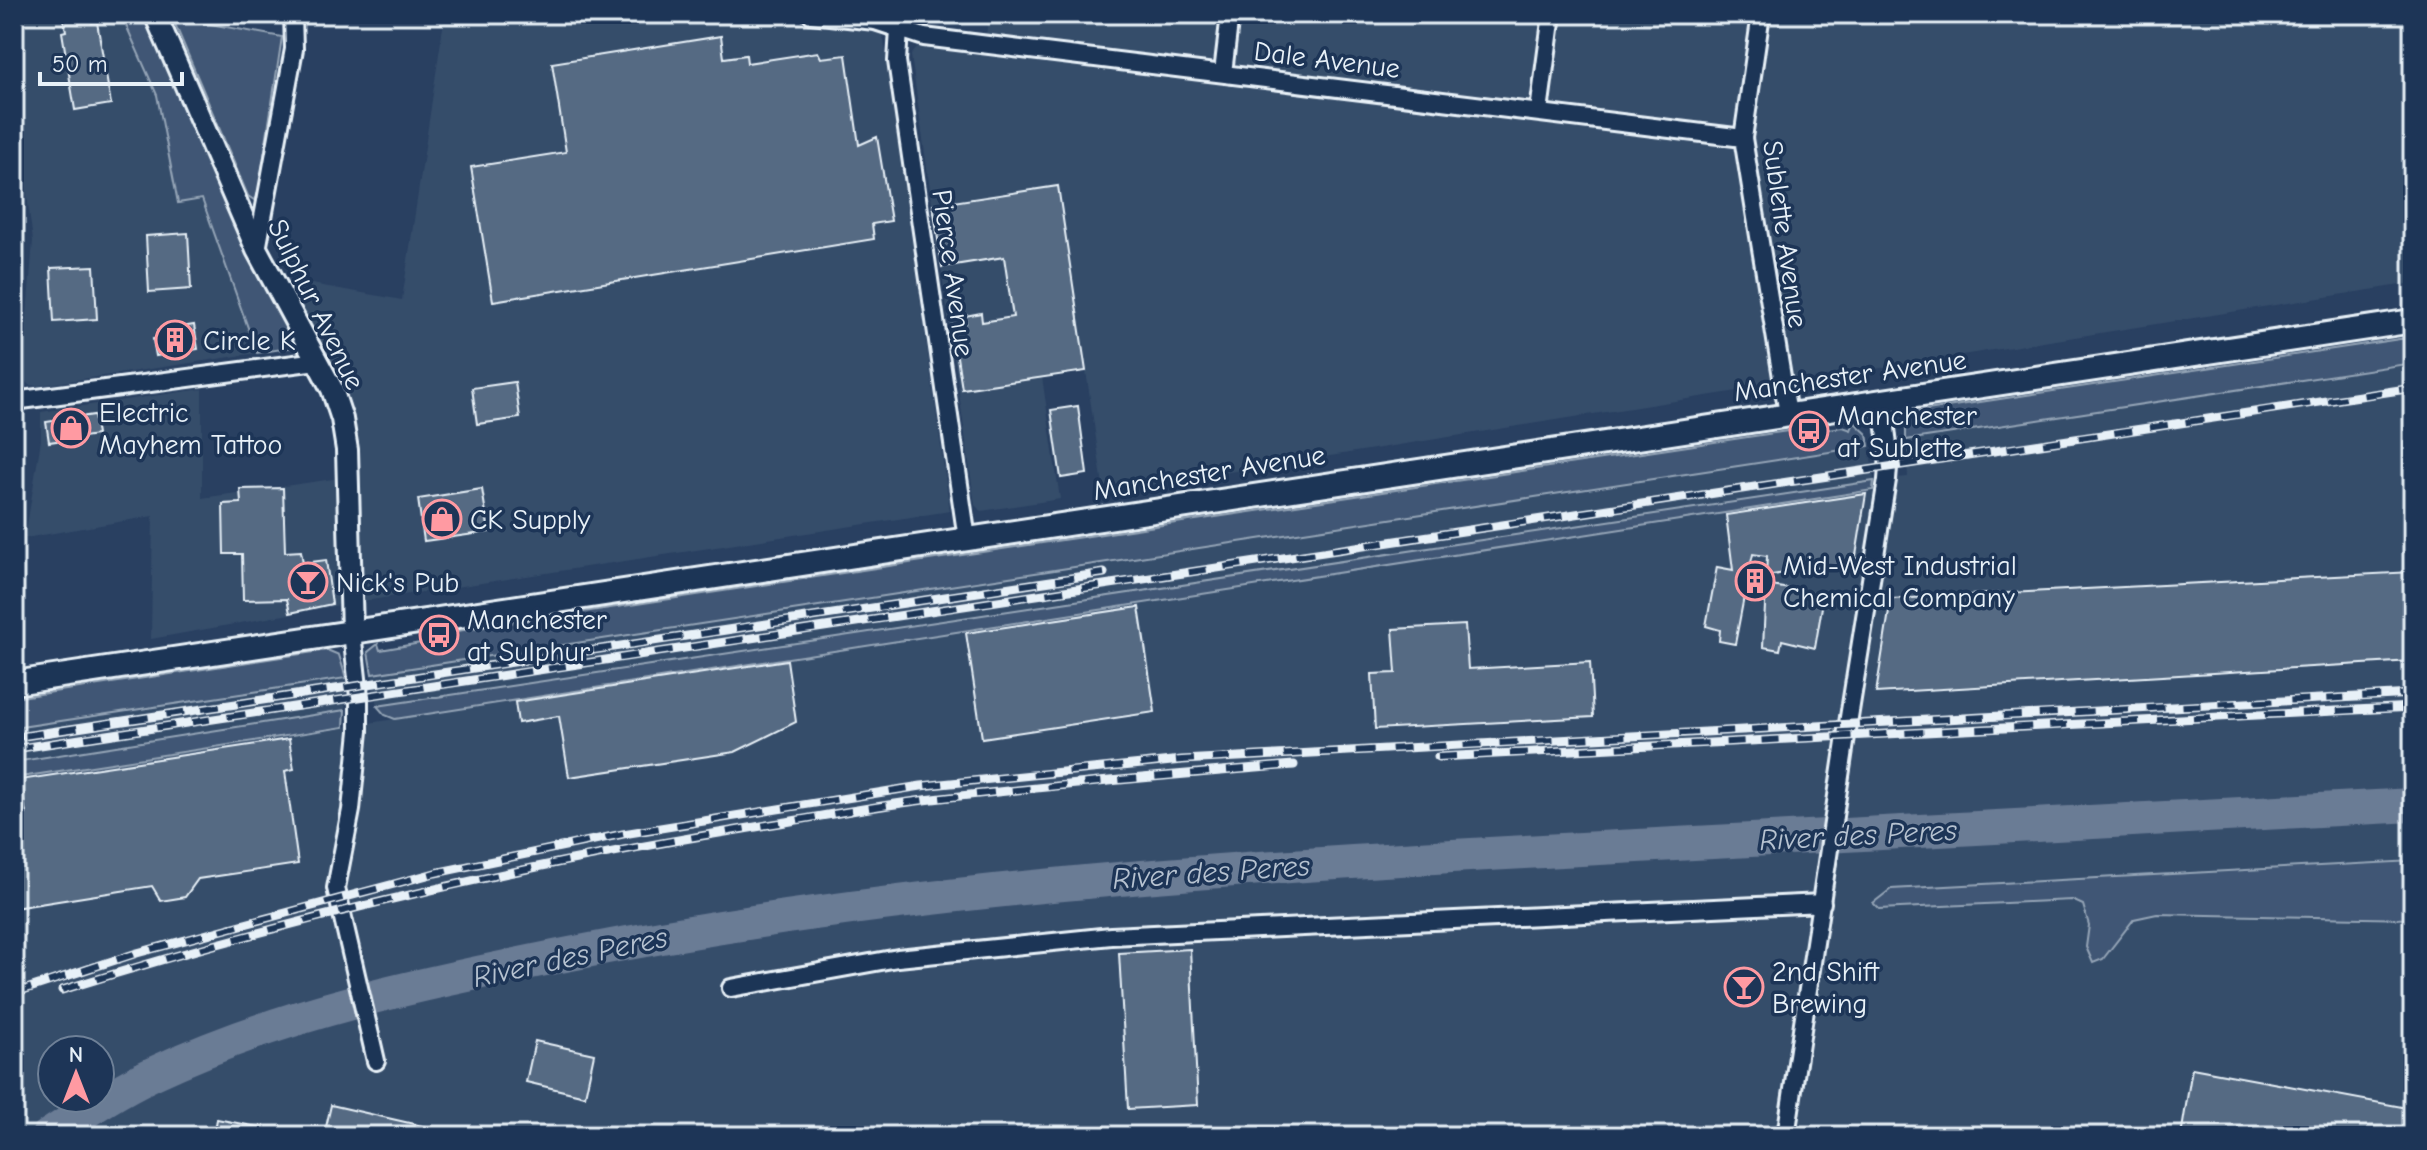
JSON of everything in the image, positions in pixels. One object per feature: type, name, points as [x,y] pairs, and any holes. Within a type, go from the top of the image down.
[{"type":"main road","name":"Manchester Avenue","points":[[14,683],[2413,321]]},
{"type":"street","name":"Sulphur Avenue","points":[[155,14],[257,250],[332,389],[342,419],[347,450],[352,632],[359,731],[351,810],[336,888],[376,1061]]},
{"type":"street","points":[[257,250],[294,49],[293,14]]},
{"type":"street","name":"Dale Avenue","points":[[811,14],[899,22],[924,37],[1743,138]]},
{"type":"street","points":[[1223,73],[1230,14]]},
{"type":"street","points":[[1539,111],[1552,14]]},
{"type":"street","name":"Sublette Avenue","points":[[1761,14],[1743,138],[1788,414]]},
{"type":"street","name":"Pierce Avenue","points":[[899,22],[897,61],[967,539]]},
{"type":"street","points":[[14,401],[317,361]]},
{"type":"street","points":[[1786,1136],[1889,467],[1883,401]]},
{"type":"street","points":[[731,988],[898,958],[1111,936],[1822,903]]},
{"type":"shaded area","points":[[14,14],[121,14],[157,95],[178,203],[202,199],[257,353],[36,386],[29,385],[22,378],[33,241],[14,96]]},
{"type":"shaded area","points":[[121,14],[147,14],[295,340],[295,347],[257,353],[202,199],[178,203],[157,95]]},
{"type":"shaded area","points":[[445,14],[733,14],[881,33],[950,511],[351,603],[151,639],[153,516],[25,538],[41,440],[41,412],[202,389],[202,498],[361,475],[353,418],[344,388],[289,280],[402,300]]},
{"type":"shaded area","points":[[989,14],[1224,14],[1215,66],[986,36]]},
{"type":"shaded area","points":[[1238,14],[2413,14],[2413,283],[1104,492],[1086,371],[1042,377],[1060,499],[981,511],[975,505],[911,55],[926,43],[1229,79]]},
{"type":"shaded area","points":[[172,17],[282,37],[258,196],[254,200],[248,196]]},
{"type":"shaded area","points":[[2413,337],[2413,363],[1906,440],[1906,421],[1920,411]]},
{"type":"shaded area","points":[[2413,363],[2413,1136],[14,1136],[14,778],[1872,490],[1874,481],[377,706],[372,674],[1869,446],[1874,480],[1908,477],[1906,440]]},
{"type":"shaded area","points":[[1854,422],[1867,434],[1869,446],[372,674],[368,652],[378,644],[380,650],[438,640],[437,634],[1808,428],[1809,435],[1813,431],[1843,427],[1851,430]]},
{"type":"shaded area","points":[[1874,481],[1873,490],[395,719],[385,715],[377,706]]},
{"type":"shaded area","points":[[327,650],[339,655],[346,678],[14,728],[14,698]]},
{"type":"shaded area","points":[[346,678],[345,710],[14,762],[14,728]]},
{"type":"shaded area","points":[[345,710],[344,727],[14,778],[14,762]]},
{"type":"shaded area","points":[[2413,861],[2413,919],[2157,914],[2134,919],[2103,959],[2093,963],[2086,947],[2089,925],[2083,905],[2072,900],[1879,909],[1873,903],[1891,889]]},
{"type":"building","points":[[63,14],[90,14],[92,23],[97,22],[111,104],[75,110],[62,32],[66,31]]},
{"type":"building","points":[[721,36],[724,58],[746,55],[747,63],[818,52],[821,58],[846,55],[859,145],[877,137],[891,221],[872,224],[874,239],[493,301],[471,167],[566,152],[552,63]]},
{"type":"building","points":[[1058,186],[1086,371],[962,389],[952,325],[966,323],[965,316],[981,313],[982,322],[1013,317],[1004,257],[942,267],[933,205]]},
{"type":"building","name":"Circle K","points":[[188,233],[191,289],[149,292],[146,236]]},
{"type":"building","points":[[94,266],[97,319],[54,322],[51,268]]},
{"type":"building","name":"Circle K","points":[[194,325],[198,349],[156,356],[153,339],[159,338],[158,331]]},
{"type":"building","points":[[515,382],[520,418],[477,424],[472,388]]},
{"type":"building","points":[[1078,406],[1087,474],[1061,478],[1051,410]]},
{"type":"building","name":"Electric Mayhem Tattoo","points":[[94,415],[97,435],[49,442],[46,422]]},
{"type":"building","points":[[283,488],[285,552],[301,551],[303,563],[326,560],[332,604],[290,613],[287,599],[243,600],[242,554],[224,554],[223,504],[241,503],[240,489]]},
{"type":"building","points":[[482,489],[489,532],[424,541],[418,499]]},
{"type":"building","name":"Mid-West Industrial Chemical Company","points":[[1866,494],[1855,562],[1766,576],[1767,556],[1753,554],[1749,572],[1760,574],[1760,577],[1740,580],[1747,581],[1735,644],[1719,641],[1720,630],[1706,626],[1717,567],[1733,570],[1726,515]]},
{"type":"building","points":[[2413,572],[2413,661],[1876,693],[1891,599]]},
{"type":"building","points":[[1766,585],[1824,595],[1815,648],[1782,640],[1780,650],[1763,647]]},
{"type":"building","points":[[1139,607],[1155,712],[982,738],[966,633]]},
{"type":"building","points":[[1465,625],[1468,669],[1590,662],[1593,717],[1375,729],[1372,674],[1396,673],[1393,629]]},
{"type":"building","points":[[787,660],[796,722],[735,752],[569,777],[559,716],[518,723],[515,702]]},
{"type":"building","points":[[289,739],[294,769],[285,771],[298,864],[198,879],[185,897],[161,901],[152,886],[14,908],[14,816],[26,814],[20,780]]},
{"type":"building","points":[[1190,949],[1198,1105],[1128,1109],[1119,953]]},
{"type":"building","points":[[535,1041],[594,1054],[585,1096],[526,1082]]},
{"type":"building","points":[[2192,1068],[2413,1109],[2413,1136],[2181,1136]]},
{"type":"building","points":[[331,1105],[440,1130],[439,1136],[324,1136]]},
{"type":"building","points":[[217,1119],[268,1129],[267,1136],[214,1136]]},
{"type":"waterway","name":"River des Peres","points":[[48,1136],[112,1095],[152,1074],[202,1052],[304,1016],[410,988],[517,965],[812,913],[1055,885],[1299,865],[2413,805]]},
{"type":"railway","points":[[14,749],[2413,388]]},
{"type":"railway","points":[[24,736],[1104,573]]},
{"type":"railway","points":[[14,993],[137,953],[435,873],[623,834],[921,786],[1182,760],[2413,694]]},
{"type":"railway","points":[[1438,757],[2413,707]]},
{"type":"railway","points":[[62,990],[239,938],[418,893],[689,838],[924,800],[1294,765]]},
{"type":"place","name":"Circle K","points":[[175,340]]},
{"type":"place","name":"Electric Mayhem Tattoo","points":[[71,428]]},
{"type":"place","name":"Manchester at Sublette","points":[[1809,431]]},
{"type":"place","name":"CK Supply","points":[[442,519]]},
{"type":"place","name":"Mid-West Industrial Chemical Company","points":[[1755,581]]},
{"type":"place","name":"Nick's Pub","points":[[308,582]]},
{"type":"place","name":"Manchester at Sulphur","points":[[439,635]]},
{"type":"place","name":"2nd Shift Brewing","points":[[1744,987]]}]
